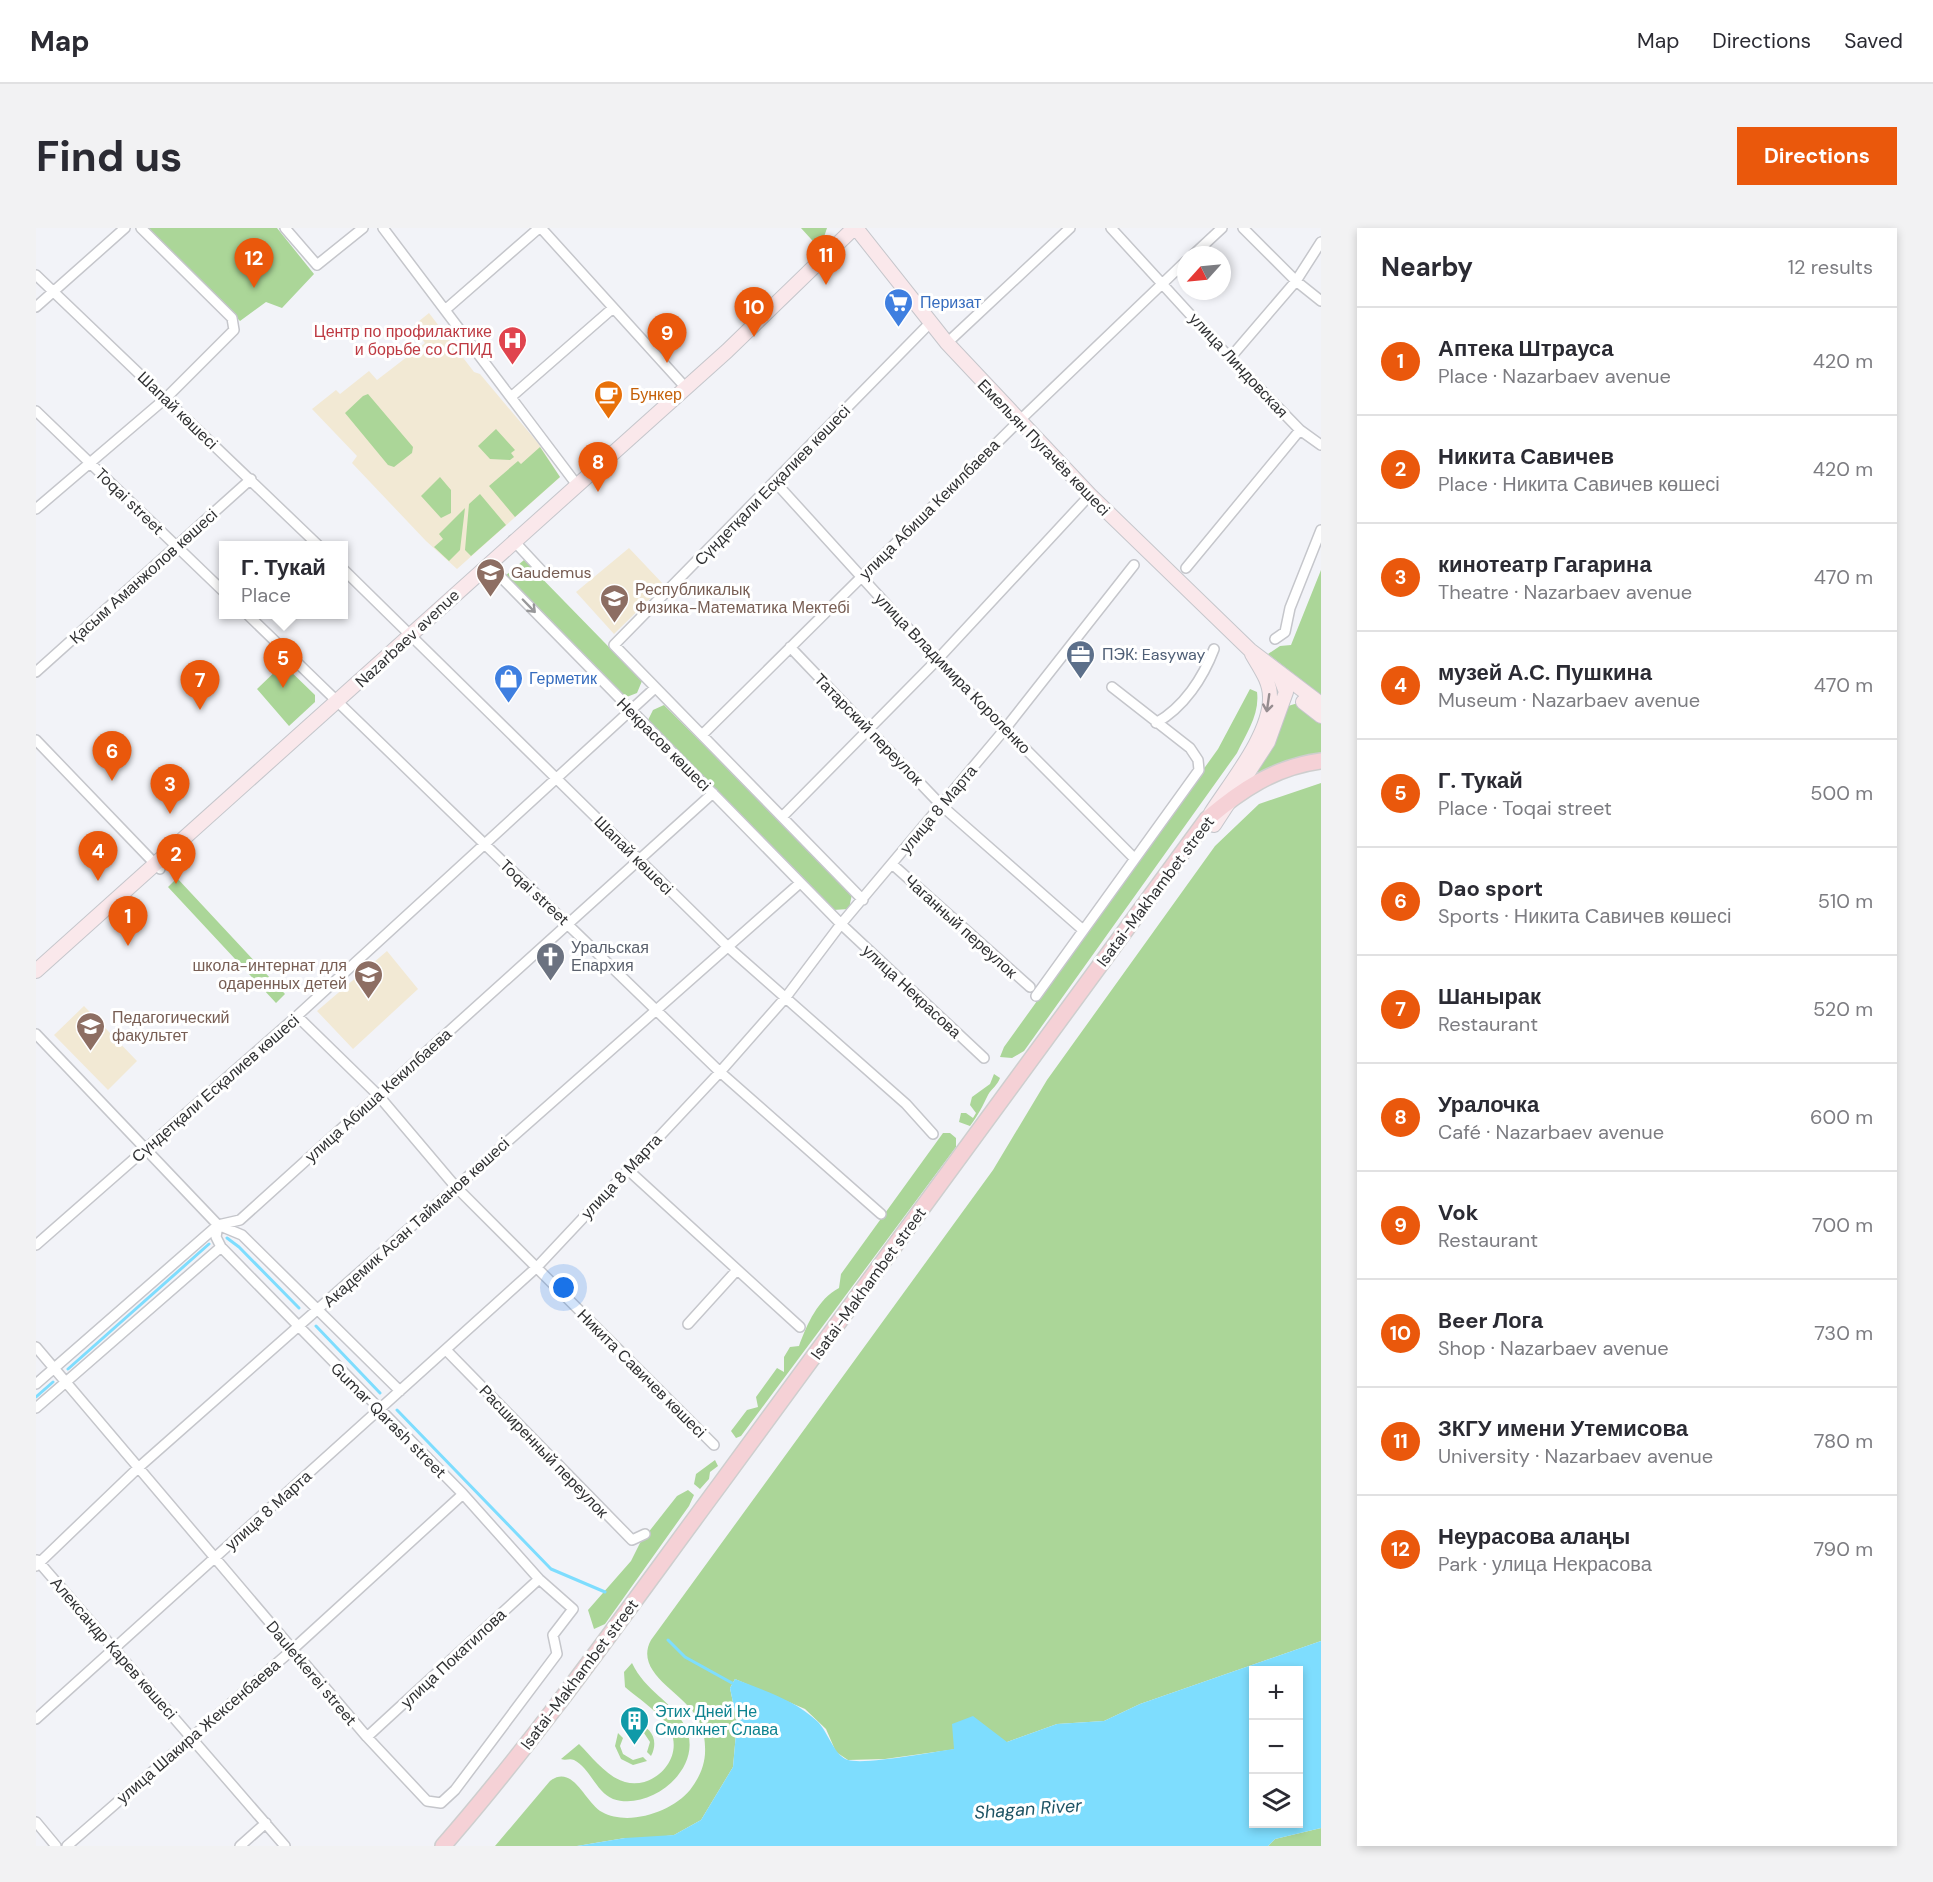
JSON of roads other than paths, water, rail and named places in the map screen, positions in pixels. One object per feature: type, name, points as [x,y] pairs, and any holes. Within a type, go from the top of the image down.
[{"type":"main road","name":"Емельян Пугачёв көшесі","points":[[855,228],[946,343],[1090,495],[1250,650],[1321,704]]},
{"type":"main road","name":"Nazarbaev avenue","points":[[36,971],[158,867],[513,540],[686,388],[855,228]]},
{"type":"main road","name":"Емельян Пугачёв көшесі","points":[[1211,822],[1254,745],[1269,708],[1267,682],[1250,650]]},
{"type":"main road","points":[[1250,650],[1285,687],[1321,716]]},
{"type":"main road","points":[[1236,794],[1268,742],[1282,707],[1285,687],[1271,666]]},
{"type":"main road","name":"Isatai-Makhambet street","points":[[443,1846],[572,1685],[904,1235],[1015,1077],[1211,822],[1236,794],[1271,774],[1321,761]]},
{"type":"main road","name":"Isatai-Makhambet street","points":[[456,1846],[579,1691],[1211,822],[1258,790],[1289,777],[1321,770]]},
{"type":"street","points":[[36,307],[124,228]]},
{"type":"street","points":[[36,509],[166,398],[234,330],[232,318],[141,228]]},
{"type":"street","points":[[285,228],[317,265],[363,228]]},
{"type":"street","points":[[383,228],[577,485]]},
{"type":"street","points":[[445,310],[540,228],[686,388]]},
{"type":"street","points":[[946,343],[1070,228]]},
{"type":"street","name":"улица Линдовская","points":[[1111,228],[1230,358],[1300,430],[1321,445]]},
{"type":"street","points":[[1203,246],[1222,228]]},
{"type":"street","points":[[1243,228],[1296,281],[1321,301]]},
{"type":"street","points":[[1230,358],[1296,281],[1321,242]]},
{"type":"street","name":"улица Абиша Кекилбаева","points":[[702,735],[1019,421],[1177,270]]},
{"type":"street","name":"Шапай көшесі","points":[[36,275],[314,541]]},
{"type":"street","points":[[510,397],[613,308]]},
{"type":"street","name":"Сүндетқали Есқалиев көшесі","points":[[614,645],[776,483],[930,323]]},
{"type":"street","name":"Toqai street","points":[[36,411],[219,587]]},
{"type":"street","points":[[1186,568],[1300,430]]},
{"type":"street","name":"Қасым Аманжолов көшесі","points":[[36,672],[251,479]]},
{"type":"street","name":"улица Владимира Короленко","points":[[776,483],[937,660],[1135,859]]},
{"type":"street","points":[[782,817],[937,660],[1090,495]]},
{"type":"street","points":[[1275,639],[1285,632],[1290,608],[1321,530]]},
{"type":"street","points":[[513,540],[542,570]]},
{"type":"street","name":"Некрасов көшесі","points":[[488,564],[841,924]]},
{"type":"street","name":"улица 8 Марта","points":[[36,1719],[537,1267],[720,1072],[786,997],[841,924],[1005,729],[1134,565]]},
{"type":"street","name":"Шапай көшесі","points":[[348,574],[728,947],[906,1104],[933,1134]]},
{"type":"street","name":"Toqai street","points":[[251,619],[720,1072],[881,1214]]},
{"type":"street","name":"Некрасов көшесі","points":[[614,645],[863,900]]},
{"type":"street","name":"Татарский переулок","points":[[790,647],[942,806],[1083,930]]},
{"type":"street","points":[[1156,723],[1169,716],[1204,676],[1214,650]]},
{"type":"street","points":[[1036,996],[1199,770],[1198,760],[1190,748],[1112,687]]},
{"type":"street","name":"Сүндетқали Есқалиев көшесі","points":[[36,1245],[297,1016],[655,688]]},
{"type":"street","points":[[36,740],[158,867]]},
{"type":"street","name":"улица Абиша Кекилбаева","points":[[36,1384],[218,1225],[240,1220],[567,922],[640,861],[713,793]]},
{"type":"street","name":"Чаганный переулок","points":[[892,864],[1030,987]]},
{"type":"street","name":"Академик Асан Тайманов көшесі","points":[[37,1563],[138,1468],[299,1329],[455,1186],[800,883]]},
{"type":"street","name":"улица Некрасова","points":[[841,924],[984,1058]]},
{"type":"street","name":"Никита Савичев көшесі","points":[[297,1016],[378,1095],[455,1186],[714,1445]]},
{"type":"street","name":"Gumar Qarash street","points":[[36,1034],[218,1225],[242,1234],[400,1391]]},
{"type":"street","points":[[627,1169],[800,1327]]},
{"type":"street","points":[[36,1408],[221,1247],[216,1237],[218,1225]]},
{"type":"street","name":"Gumar Qarash street","points":[[221,1247],[463,1494],[539,1579],[573,1609]]},
{"type":"street","points":[[688,1324],[737,1270]]},
{"type":"street","name":"Dauletkerei street","points":[[36,1347],[292,1650],[367,1737],[427,1801],[441,1803],[455,1791],[557,1654],[553,1635],[573,1609]]},
{"type":"street","name":"Расширенный переулок","points":[[446,1350],[632,1540],[645,1534]]},
{"type":"street","name":"улица Шакира Жексенбаева","points":[[67,1846],[292,1650],[463,1494]]},
{"type":"street","name":"Александр Карев көшесі","points":[[37,1563],[114,1648],[285,1846]]},
{"type":"street","name":"улица Покатилова","points":[[367,1737],[539,1579]]},
{"type":"street","points":[[36,1822],[57,1846]]},
{"type":"street","points":[[240,1846],[266,1823]]},
{"type":"water","name":"Shagan River","points":[[1321,1641],[1321,1828],[1275,1839],[1268,1846],[577,1846],[625,1838],[674,1835],[701,1820],[733,1767],[737,1722],[730,1688],[735,1679],[799,1707],[821,1725],[835,1749],[848,1760],[884,1760],[954,1749],[952,1724],[973,1716],[1007,1742],[1057,1724],[1104,1721],[1140,1704],[1249,1666],[1249,1828],[1303,1828],[1303,1666],[1249,1666]]},
{"type":"waterway","points":[[227,1238],[239,1247],[299,1308]]},
{"type":"waterway","points":[[68,1369],[209,1244]]},
{"type":"waterway","points":[[316,1326],[380,1393]]},
{"type":"waterway","points":[[36,1397],[53,1382]]},
{"type":"waterway","points":[[397,1410],[551,1569],[605,1592]]},
{"type":"waterway","points":[[668,1640],[685,1657],[732,1683]]},
{"type":"place","name":"ЗКГУ имени Утемисова","points":[[826,285]]},
{"type":"place","name":"Неурасова алаңы","points":[[254,288]]},
{"type":"place","name":"Перизат","points":[[899,328]]},
{"type":"place","name":"Beer Лога","points":[[754,337]]},
{"type":"place","name":"Vok","points":[[667,363]]},
{"type":"place","name":"Центр по профилактике и борьбе со СПИД","points":[[513,366]]},
{"type":"place","name":"Бункер","points":[[609,420]]},
{"type":"place","name":"Уралочка","points":[[598,492]]},
{"type":"place","name":"Gaudemus","points":[[490,598]]},
{"type":"place","name":"Республикалық Физика-Математика Мектебі","points":[[614,624]]},
{"type":"place","name":"ПЭК: Easyway","points":[[1081,680]]},
{"type":"place","name":"Г. Тукай","points":[[283,688]]},
{"type":"place","name":"Герметик","points":[[508,704]]},
{"type":"place","name":"Шанырак","points":[[200,710]]},
{"type":"place","name":"Dao sport","points":[[112,781]]},
{"type":"place","name":"кинотеатр Гагарина","points":[[170,814]]},
{"type":"place","name":"музей А.С. Пушкина","points":[[98,881]]},
{"type":"place","name":"Никита Савичев","points":[[176,884]]},
{"type":"place","name":"Аптека Штрауса","points":[[128,946]]},
{"type":"place","name":"Уральская Епархия","points":[[550,982]]},
{"type":"place","name":"школа-интернат для одаренных детей","points":[[368,1000]]},
{"type":"place","name":"Педагогический факультет","points":[[91,1052]]},
{"type":"place","name":"Этих Дней Не Смолкнет Слава","points":[[634,1746]]}]
